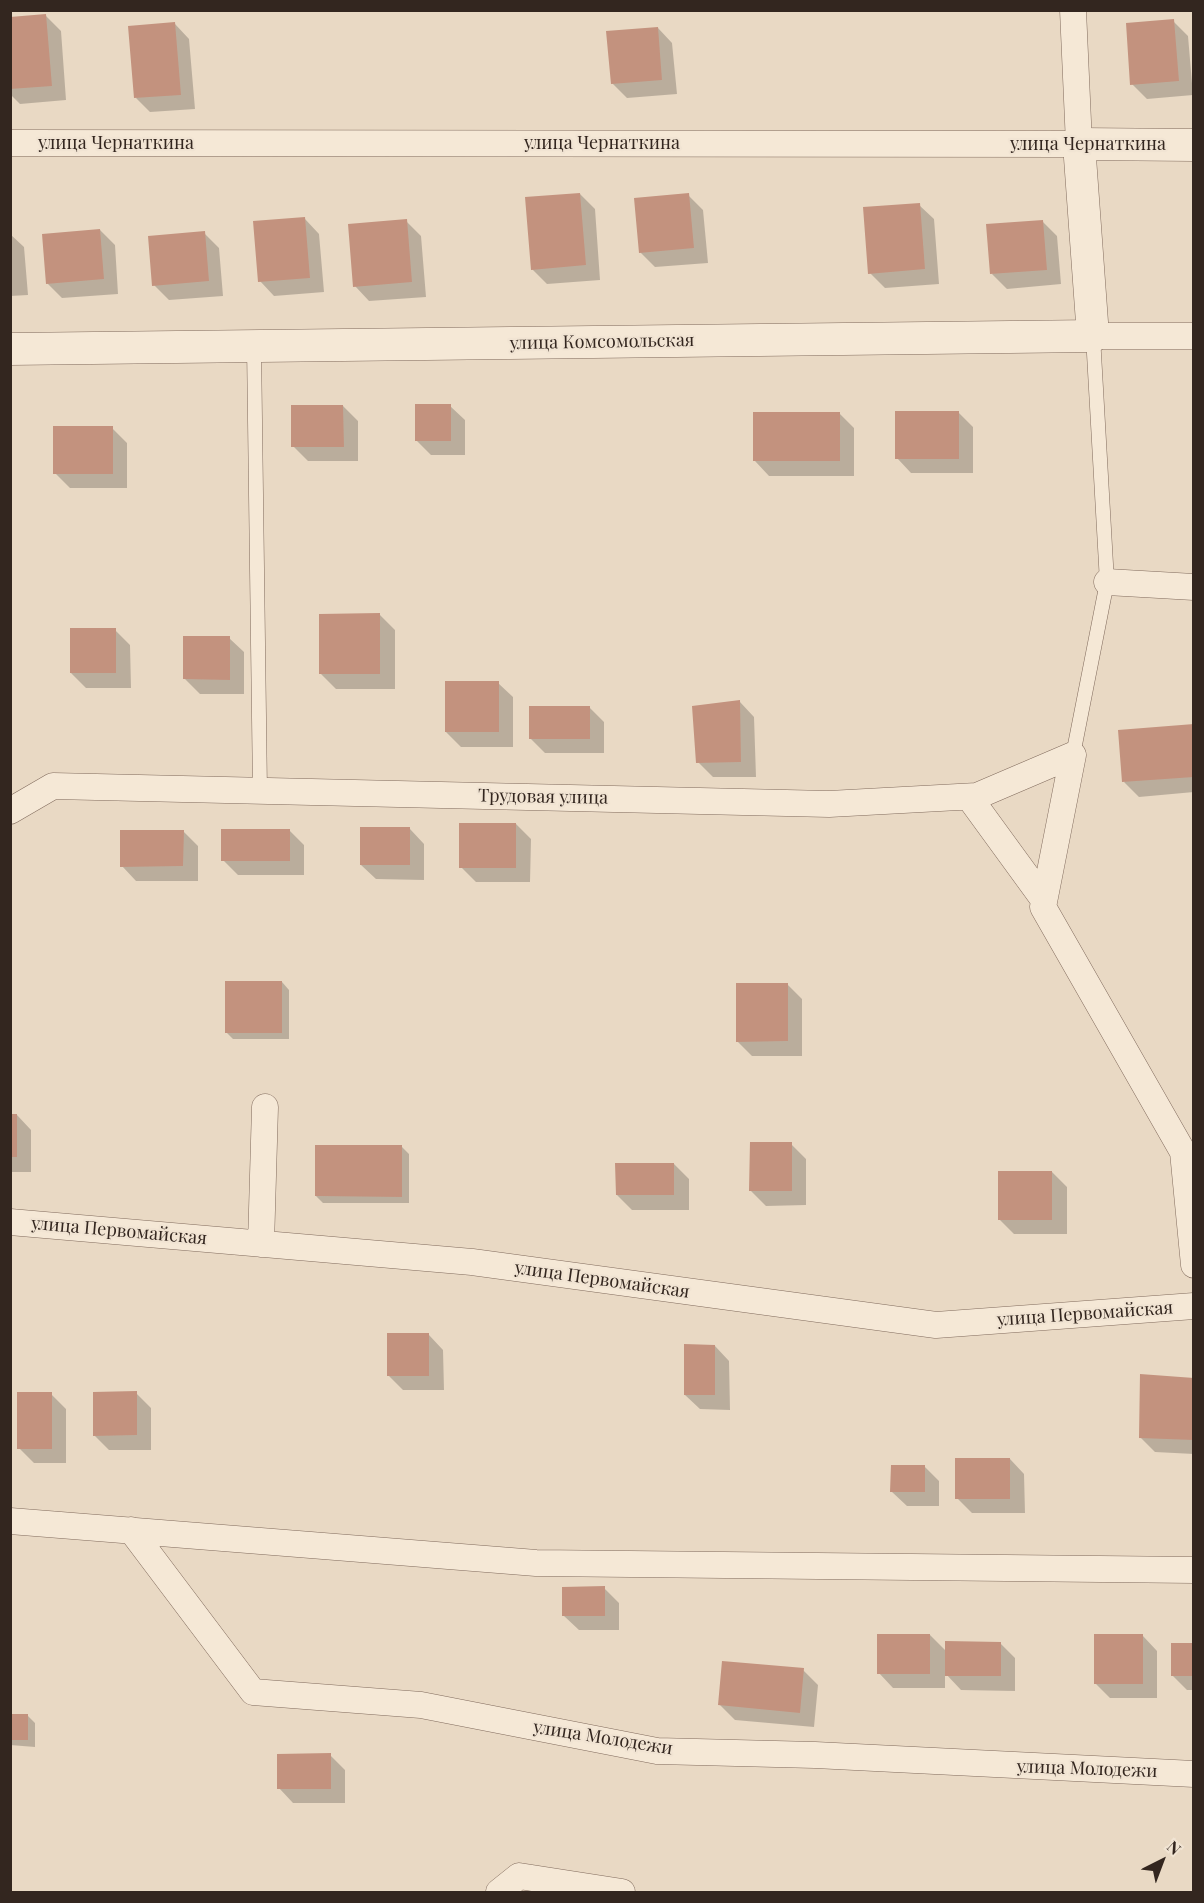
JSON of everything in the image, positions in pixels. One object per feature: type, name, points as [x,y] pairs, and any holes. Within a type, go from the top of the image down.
[{"type":"street","points":[[1073,10],[1079,144],[1093,336]]},
{"type":"street","name":"улица Чернаткина","points":[[10,143],[1194,145]]},
{"type":"street","name":"улица Комсомольская","points":[[10,349],[1194,336]]},
{"type":"street","points":[[1107,582],[1194,587]]},
{"type":"street","points":[[1073,755],[1043,907],[1184,1152],[1194,1265]]},
{"type":"street","name":"Трудовая улица","points":[[10,811],[52,786],[829,804],[969,797],[978,796],[1073,755]]},
{"type":"street","points":[[969,797],[1044,900]]},
{"type":"street","points":[[261,1244],[265,1107]]},
{"type":"street","name":"улица Первомайская","points":[[10,1222],[472,1262],[936,1325],[1194,1306]]},
{"type":"street","points":[[10,1521],[536,1563],[1194,1570]]},
{"type":"street","name":"улица Молодежи","points":[[131,1530],[253,1692],[421,1705],[657,1750],[815,1755],[1194,1774]]},
{"type":"street","points":[[499,1893],[519,1876],[622,1893]]},
{"type":"lane","points":[[1073,755],[1107,582],[1093,336]]},
{"type":"lane","points":[[254,346],[260,791]]},
{"type":"building","points":[[46,14],[52,86],[10,89],[10,17]]},
{"type":"building","points":[[1174,19],[1179,81],[1130,85],[1126,23]]},
{"type":"building","points":[[175,22],[181,95],[134,98],[128,26]]},
{"type":"building","points":[[658,27],[662,80],[611,84],[606,31]]},
{"type":"building","points":[[580,193],[586,265],[531,270],[525,197]]},
{"type":"building","points":[[689,193],[694,248],[639,253],[634,198]]},
{"type":"building","points":[[920,203],[925,269],[868,274],[863,207]]},
{"type":"building","points":[[305,217],[310,278],[258,282],[253,221]]},
{"type":"building","points":[[407,219],[412,282],[353,287],[348,224]]},
{"type":"building","points":[[1043,220],[1047,270],[990,274],[986,224]]},
{"type":"building","points":[[100,229],[104,279],[46,284],[42,234]]},
{"type":"building","points":[[205,231],[209,281],[152,286],[148,236]]},
{"type":"building","points":[[415,404],[451,404],[451,441],[415,441]]},
{"type":"building","points":[[291,405],[343,405],[344,447],[291,447]]},
{"type":"building","points":[[895,411],[959,411],[959,459],[895,459]]},
{"type":"building","points":[[753,412],[840,412],[840,461],[753,461]]},
{"type":"building","points":[[53,426],[113,426],[113,474],[53,474]]},
{"type":"building","points":[[380,613],[380,674],[319,674],[319,614]]},
{"type":"building","points":[[70,628],[116,628],[116,673],[70,673]]},
{"type":"building","points":[[183,636],[230,636],[230,680],[183,679]]},
{"type":"building","points":[[445,681],[499,681],[499,732],[445,732]]},
{"type":"building","points":[[740,700],[741,762],[696,763],[692,706]]},
{"type":"building","points":[[529,706],[590,706],[590,739],[529,739]]},
{"type":"building","points":[[1194,724],[1194,777],[1122,782],[1118,730]]},
{"type":"building","points":[[459,823],[516,823],[516,868],[459,868]]},
{"type":"building","points":[[360,827],[410,827],[410,865],[360,865]]},
{"type":"building","points":[[221,829],[290,829],[290,861],[221,861]]},
{"type":"building","points":[[120,830],[184,830],[183,866],[120,867]]},
{"type":"building","points":[[225,981],[282,981],[282,1033],[225,1033]]},
{"type":"building","points":[[736,983],[788,983],[788,1041],[736,1042]]},
{"type":"building","points":[[10,1114],[17,1114],[17,1157],[10,1157]]},
{"type":"building","points":[[750,1142],[792,1142],[792,1191],[749,1191]]},
{"type":"building","points":[[315,1145],[402,1145],[402,1197],[315,1196]]},
{"type":"building","points":[[615,1163],[674,1163],[674,1195],[616,1195]]},
{"type":"building","points":[[998,1171],[1052,1171],[1052,1220],[998,1220]]},
{"type":"building","points":[[387,1333],[429,1333],[429,1376],[387,1376]]},
{"type":"building","points":[[684,1344],[715,1345],[715,1395],[684,1395]]},
{"type":"building","points":[[1140,1374],[1194,1378],[1194,1440],[1139,1438]]},
{"type":"building","points":[[137,1391],[137,1435],[93,1436],[93,1392]]},
{"type":"building","points":[[17,1392],[52,1392],[52,1449],[17,1449]]},
{"type":"building","points":[[955,1458],[1010,1458],[1010,1499],[955,1499]]},
{"type":"building","points":[[891,1465],[925,1465],[925,1492],[890,1492]]},
{"type":"building","points":[[605,1586],[605,1616],[562,1616],[562,1587]]},
{"type":"building","points":[[877,1634],[930,1634],[930,1674],[877,1674]]},
{"type":"building","points":[[1094,1634],[1143,1634],[1143,1684],[1094,1684]]},
{"type":"building","points":[[945,1641],[1001,1642],[1001,1676],[945,1676]]},
{"type":"building","points":[[1171,1643],[1194,1643],[1194,1676],[1171,1676]]},
{"type":"building","points":[[722,1661],[804,1668],[800,1713],[718,1705]]},
{"type":"building","points":[[10,1714],[28,1714],[28,1740],[10,1740]]},
{"type":"building","points":[[331,1753],[331,1789],[277,1789],[277,1754]]}]
